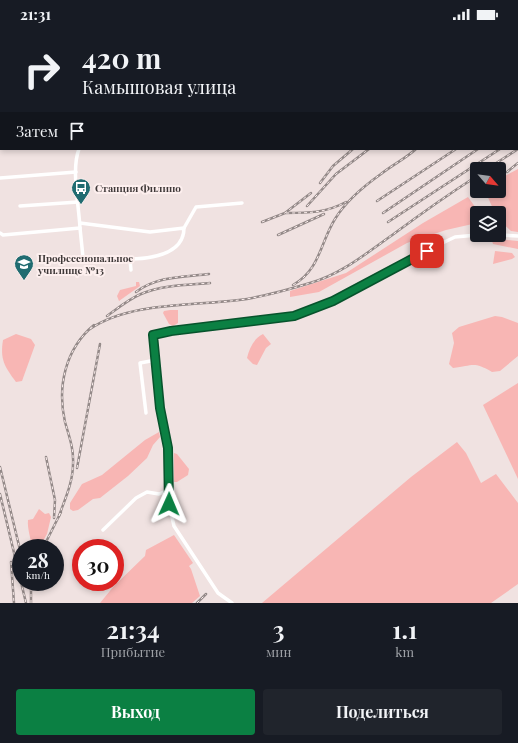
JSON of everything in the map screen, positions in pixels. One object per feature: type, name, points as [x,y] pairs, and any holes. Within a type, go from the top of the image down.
[{"type":"street","points":[[79,150],[76,159],[76,172],[83,256],[130,260],[148,258],[177,247],[184,237],[184,228],[196,207],[242,203]]},
{"type":"street","points":[[0,178],[76,172]]},
{"type":"street","points":[[20,206],[78,202]]},
{"type":"street","points":[[80,223],[150,232],[184,228]]},
{"type":"street","points":[[0,233],[80,228]]},
{"type":"street","points":[[506,235],[518,236]]},
{"type":"street","points":[[232,603],[218,593],[174,526],[169,504],[168,448],[160,408],[153,335],[171,331],[294,316],[333,301],[406,261],[454,237],[470,236]]},
{"type":"street","points":[[130,260],[131,270]]},
{"type":"street","points":[[146,413],[140,363],[156,360]]},
{"type":"street","points":[[103,530],[136,498],[147,492],[159,494],[169,490]]},
{"type":"shaded area","points":[[518,169],[518,232],[511,231],[506,226],[506,206],[492,206],[488,198],[506,198],[506,175]]},
{"type":"shaded area","points":[[468,197],[474,206],[470,206],[470,225],[446,230],[407,243],[319,292],[290,297],[290,291],[346,273],[423,223]]},
{"type":"shaded area","points":[[506,240],[518,241],[518,249],[493,244],[492,242],[506,242]]},
{"type":"shaded area","points":[[495,251],[512,253],[515,257],[493,264]]},
{"type":"shaded area","points":[[136,282],[139,282],[140,286],[119,301],[117,296],[120,290],[136,286]]},
{"type":"shaded area","points":[[178,310],[178,323],[173,326],[169,324],[163,313],[164,311]]},
{"type":"shaded area","points":[[495,316],[518,323],[518,356],[500,371],[492,372],[477,365],[453,368],[449,364],[454,343],[452,333],[459,327]]},
{"type":"shaded area","points":[[16,334],[31,339],[35,345],[22,381],[16,382],[8,371],[4,362],[2,347],[3,340]]},
{"type":"shaded area","points":[[263,334],[271,344],[266,348],[257,365],[253,364],[247,358],[248,355],[255,341]]},
{"type":"shaded area","points":[[518,383],[518,479],[483,405]]},
{"type":"shaded area","points":[[159,432],[160,437],[153,445],[147,458],[128,476],[100,498],[93,499],[78,510],[73,511],[70,509],[70,503],[82,484],[102,475],[145,440]]},
{"type":"shaded area","points":[[457,442],[466,453],[481,483],[496,474],[518,503],[518,584],[491,603],[262,603],[411,477]]},
{"type":"shaded area","points":[[174,453],[177,454],[189,469],[188,475],[177,482],[174,482]]},
{"type":"shaded area","points":[[39,509],[45,514],[49,513],[51,517],[47,534],[44,539],[30,539],[28,520],[33,519]]},
{"type":"shaded area","points":[[174,535],[193,563],[189,566],[200,596],[192,603],[100,603],[110,591],[124,591],[124,576],[145,556],[146,550]]},
{"type":"railway","points":[[320,183],[333,166],[352,150]]},
{"type":"railway","points":[[307,206],[336,174],[368,150]]},
{"type":"railway","points":[[293,285],[309,272],[339,212],[368,184],[415,150]]},
{"type":"railway","points":[[377,201],[454,150]]},
{"type":"railway","points":[[383,213],[477,150]]},
{"type":"railway","points":[[388,222],[498,150]]},
{"type":"railway","points":[[498,162],[516,150]]},
{"type":"railway","points":[[507,172],[518,163]]},
{"type":"railway","points":[[90,329],[106,320],[142,310],[248,299],[284,291],[322,279],[354,262],[470,181]]},
{"type":"railway","points":[[262,222],[285,213],[311,193]]},
{"type":"railway","points":[[286,213],[324,210],[339,206],[346,202]]},
{"type":"railway","points":[[278,235],[324,214]]},
{"type":"railway","points":[[136,292],[161,280],[209,274]]},
{"type":"railway","points":[[107,316],[132,298],[149,291],[175,286],[210,283]]},
{"type":"railway","points":[[59,516],[73,471],[72,448],[63,409],[63,382],[70,357],[76,345],[94,325]]},
{"type":"railway","points":[[77,468],[100,344]]},
{"type":"railway","points":[[46,457],[55,500],[54,518]]},
{"type":"railway","points":[[0,467],[17,539]]},
{"type":"railway","points":[[0,494],[26,603]]},
{"type":"railway","points":[[48,539],[61,512]]},
{"type":"railway","points":[[11,562],[14,603]]},
{"type":"railway","points":[[31,591],[31,603]]},
{"type":"railway","points":[[197,603],[206,594]]},
{"type":"place","name":"Станция Филино","points":[[81,205]]},
{"type":"place","name":"Профессиональное училище №13","points":[[24,281]]},
{"type":"route","points":[[169,504],[168,448],[160,408],[153,335],[171,331],[294,316],[333,301],[413,257],[427,251]]}]
